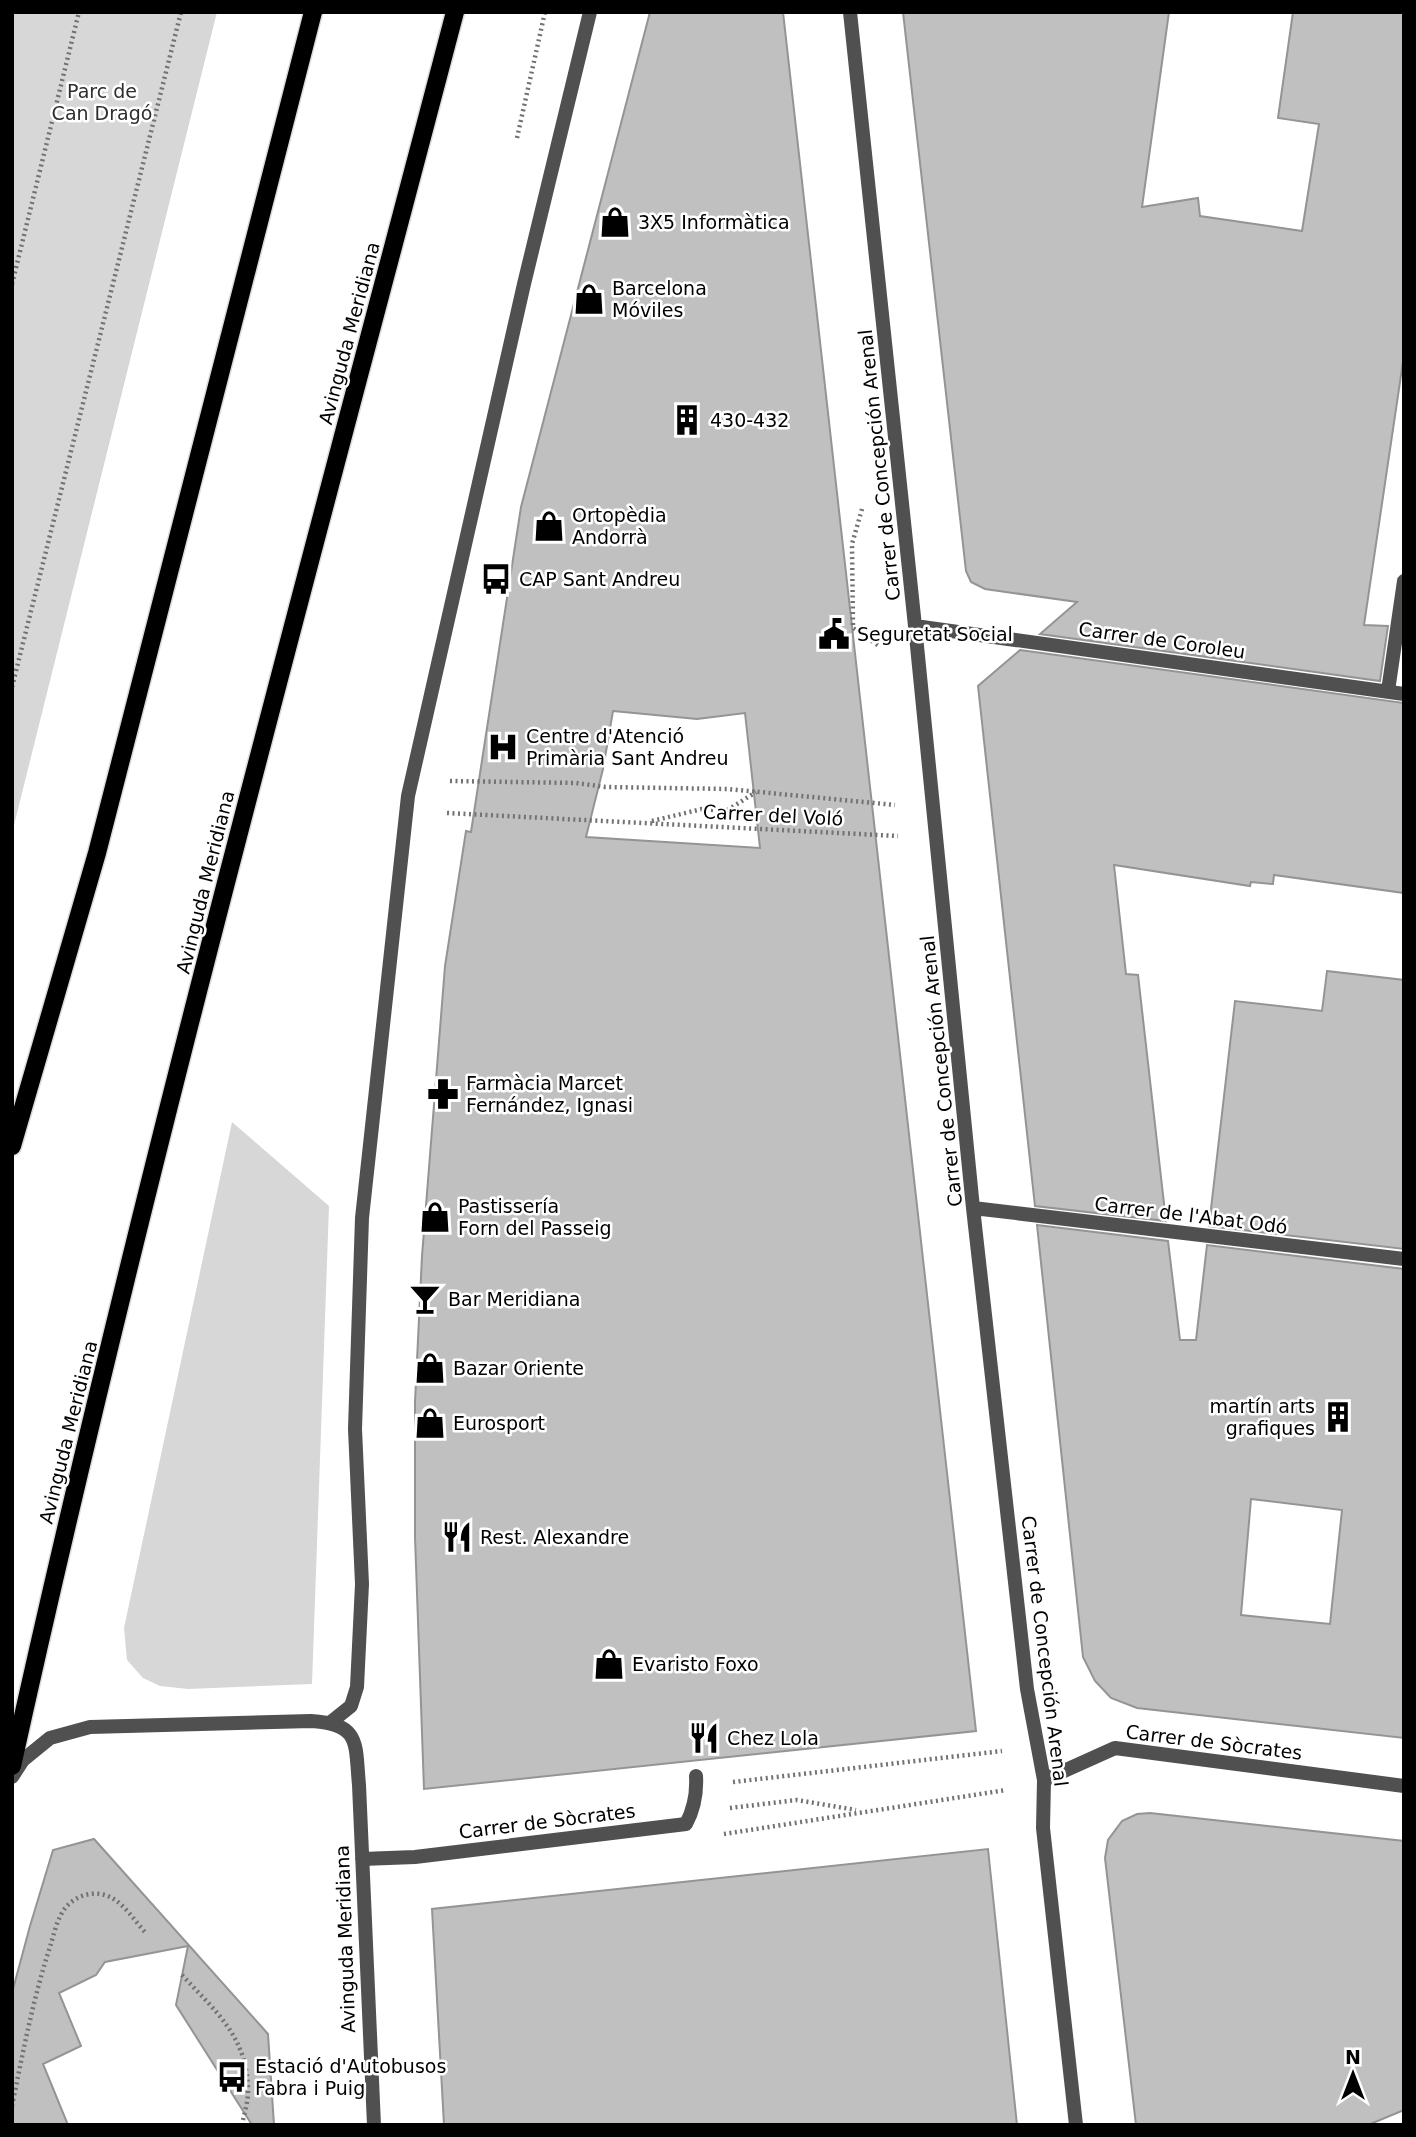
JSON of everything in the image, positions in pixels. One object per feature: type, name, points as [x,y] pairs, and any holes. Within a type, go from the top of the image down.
[{"type":"main road","points":[[12,1146],[97,853],[313,12]]},
{"type":"main road","name":"Avinguda Meridiana","points":[[12,1766],[49,1599],[216,918],[455,12]]},
{"type":"street","points":[[12,1777],[23,1760],[50,1738],[90,1727],[331,1722],[351,1706],[357,1687],[362,1584],[355,1429],[362,1218],[408,796],[520,297],[590,12]]},
{"type":"street","name":"Carrer de Concepción Arenal","points":[[850,12],[974,1208],[1027,1689],[1044,1780],[1043,1828],[1076,2125]]},
{"type":"street","points":[[1388,691],[1404,582]]},
{"type":"street","name":"Carrer de Coroleu","points":[[915,626],[1404,694]]},
{"type":"street","name":"Carrer de l'Abat Odó","points":[[974,1208],[1404,1259]]},
{"type":"street","name":"Avinguda Meridiana","points":[[331,1722],[342,1726],[351,1734],[359,1785],[374,2125]]},
{"type":"street","name":"Carrer de Sòcrates","points":[[1044,1780],[1115,1748],[1404,1786]]},
{"type":"street","name":"Carrer de Sòcrates","points":[[362,1860],[415,1857],[686,1824],[692,1813],[696,1776]]},
{"type":"path","points":[[12,284],[79,12]]},
{"type":"path","points":[[12,687],[181,12]]},
{"type":"path","points":[[516,141],[545,12]]},
{"type":"path","name":"Carrer de Concepción Arenal","points":[[865,499],[852,544],[853,628],[881,648]]},
{"type":"path","name":"Carrer del Voló","points":[[450,781],[706,788],[895,805]]},
{"type":"path","name":"Carrer del Voló","points":[[645,823],[702,809],[726,811],[756,792]]},
{"type":"path","name":"Carrer del Voló","points":[[447,813],[899,836]]},
{"type":"path","points":[[723,1834],[1014,1789],[1044,1780]]},
{"type":"path","points":[[729,1808],[797,1800],[860,1811]]},
{"type":"path","points":[[12,2106],[36,1988],[66,1908],[77,1898],[90,1894],[104,1895],[117,1901],[145,1932]]},
{"type":"path","points":[[183,1975],[233,2031],[244,2059],[248,2093],[242,2125]]},
{"type":"green space","name":"Parc de Can Dragó","points":[[12,12],[217,12],[12,833]]},
{"type":"green space","points":[[232,1122],[329,1206],[312,1684],[188,1689],[160,1686],[143,1678],[127,1660],[124,1628]]},
{"type":"building","points":[[650,12],[783,12],[976,1731],[424,1789],[415,1537],[415,1402],[422,1256],[445,966],[466,831],[471,832],[521,507]],"holes":[[[613,711],[697,719],[745,713],[760,848],[586,837],[603,769]]]},
{"type":"building","points":[[903,12],[1169,12],[1142,207],[1198,198],[1200,216],[1302,231],[1319,124],[1278,118],[1293,12],[1404,12],[1404,355],[1364,625],[1388,626],[1380,681],[1040,634],[1077,602],[985,589],[971,582],[966,571]]},
{"type":"building","points":[[1020,650],[1404,703],[1404,893],[1274,875],[1273,884],[1251,882],[1250,886],[1114,865],[1126,974],[1138,975],[1166,1221],[1035,1206],[978,686]]},
{"type":"building","points":[[1327,971],[1404,980],[1404,1249],[1209,1226],[1235,1001],[1322,1011]]},
{"type":"building","points":[[1037,1225],[1168,1241],[1180,1340],[1196,1340],[1207,1245],[1404,1269],[1404,1738],[1137,1708],[1111,1698],[1095,1681],[1083,1657]],"holes":[[[1251,1499],[1342,1510],[1330,1624],[1241,1615]]]},
{"type":"building","points":[[1150,1813],[1404,1841],[1404,2110],[1368,2125],[1136,2125],[1105,1858],[1108,1840],[1122,1821],[1137,1814]]},
{"type":"building","points":[[94,1839],[268,2034],[274,2125],[252,2125],[176,2005],[188,1946],[105,1962],[96,1975],[59,1993],[81,2046],[43,2064],[68,2125],[12,2125],[12,1993],[30,1926],[53,1850]]},
{"type":"building","points":[[988,1849],[1017,2125],[444,2125],[432,1909]]},
{"type":"place","name":"3X5 Informàtica","points":[[615,222]]},
{"type":"place","name":"Barcelona Móviles","points":[[589,299]]},
{"type":"place","name":"430-432","points":[[687,420]]},
{"type":"place","name":"Ortopèdia Andorrà","points":[[549,526]]},
{"type":"place","name":"CAP Sant Andreu","points":[[496,579]]},
{"type":"place","name":"Seguretat Social","points":[[834,634]]},
{"type":"place","name":"Centre d'Atenció Primària Sant Andreu","points":[[503,747]]},
{"type":"place","name":"Farmàcia Marcet Fernández, Ignasi","points":[[443,1094]]},
{"type":"place","name":"Pastissería Forn del Passeig","points":[[435,1217]]},
{"type":"place","name":"Bar Meridiana","points":[[425,1299]]},
{"type":"place","name":"Bazar Oriente","points":[[430,1368]]},
{"type":"place","name":"martín arts grafiques","points":[[1338,1417]]},
{"type":"place","name":"Eurosport","points":[[430,1423]]},
{"type":"place","name":"Rest. Alexandre","points":[[457,1537]]},
{"type":"place","name":"Evaristo Foxo","points":[[609,1664]]},
{"type":"place","name":"Chez Lola","points":[[704,1738]]},
{"type":"place","name":"Estació d'Autobusos Fabra i Puig","points":[[232,2077]]}]
